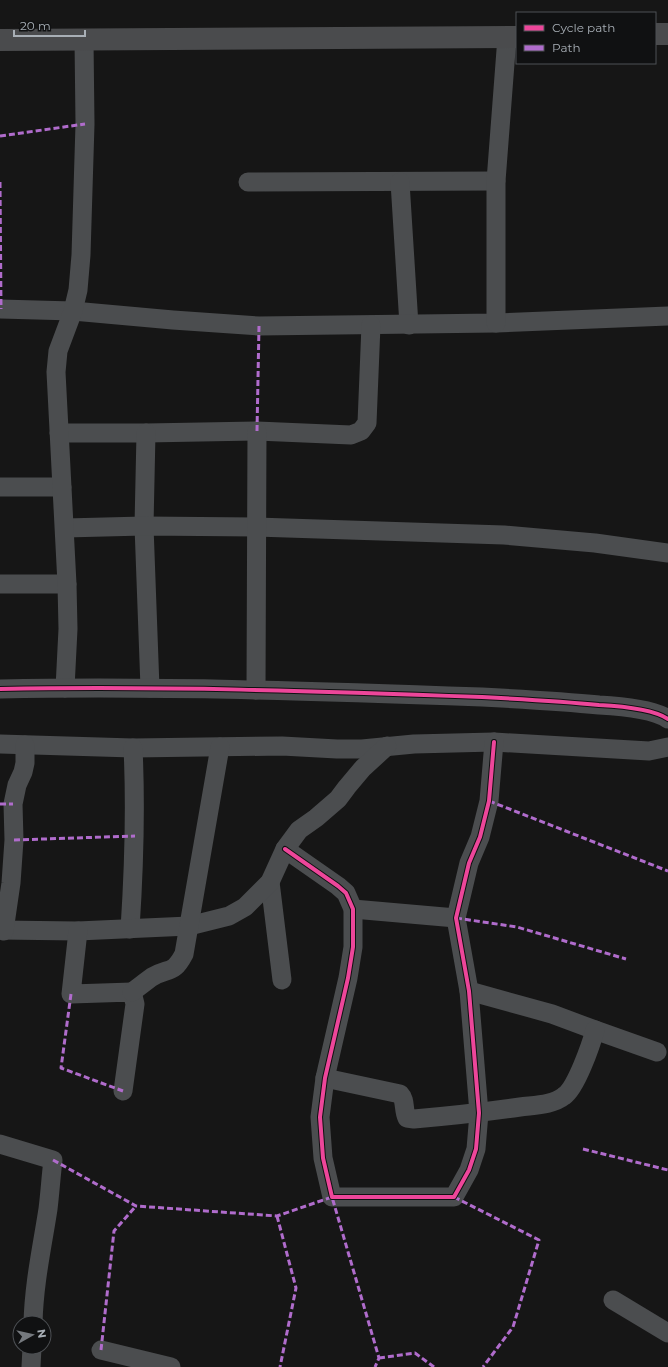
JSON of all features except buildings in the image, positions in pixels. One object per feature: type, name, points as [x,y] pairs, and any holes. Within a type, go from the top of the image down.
[{"type":"street","points":[[656,34],[668,34]]},
{"type":"street","points":[[0,40],[512,37],[496,181],[496,323]]},
{"type":"street","points":[[65,688],[68,629],[67,584],[56,372],[58,351],[73,311],[78,290],[81,255],[85,124],[84,40]]},
{"type":"street","points":[[248,182],[496,181]]},
{"type":"street","points":[[400,182],[409,325]]},
{"type":"street","points":[[0,309],[73,311],[259,326],[496,323],[668,316]]},
{"type":"street","points":[[59,433],[257,431],[351,435],[361,431],[367,423],[371,325]]},
{"type":"street","points":[[256,690],[257,431]]},
{"type":"street","points":[[146,433],[144,526],[150,688]]},
{"type":"street","points":[[0,487],[62,487]]},
{"type":"street","points":[[64,528],[144,526],[256,527],[504,535],[595,543],[668,553]]},
{"type":"street","points":[[0,584],[67,584]]},
{"type":"street","points":[[0,689],[150,688],[256,690],[547,700],[624,707],[654,713],[668,719]]},
{"type":"street","points":[[285,848],[346,893],[353,909],[353,947],[348,978],[325,1078],[320,1117],[323,1158],[332,1197],[454,1197],[469,1170],[476,1149],[479,1113],[469,991],[456,918],[469,863],[480,837],[489,800],[494,742]]},
{"type":"street","points":[[0,744],[133,748],[282,746],[337,750],[414,744],[494,742],[649,751],[668,747]]},
{"type":"street","points":[[25,745],[25,763],[17,785],[13,804],[11,883],[2,930],[78,931],[189,926],[229,916],[245,907],[270,882],[285,848],[299,830],[338,799],[363,768],[387,746]]},
{"type":"street","points":[[78,931],[71,994],[132,992],[153,977],[174,969],[179,964],[186,949],[220,747]]},
{"type":"street","points":[[130,929],[135,836],[133,748]]},
{"type":"street","points":[[270,882],[282,980]]},
{"type":"street","points":[[353,909],[456,918]]},
{"type":"street","points":[[469,991],[552,1014],[657,1052]]},
{"type":"street","points":[[123,1091],[135,1004],[132,992]]},
{"type":"street","points":[[325,1078],[400,1094],[404,1099],[404,1113],[407,1118],[414,1119],[479,1113],[552,1102],[565,1096],[577,1076],[590,1047],[595,1030]]},
{"type":"street","points":[[0,1144],[53,1160],[48,1208],[37,1270],[33,1315]]},
{"type":"street","points":[[613,1300],[668,1333]]},
{"type":"street","points":[[101,1350],[171,1367]]},
{"type":"street","points":[[31,1367],[32,1355]]},
{"type":"marked path","points":[[0,136],[85,124]]},
{"type":"marked path","points":[[0,182],[1,309]]},
{"type":"marked path","points":[[257,431],[259,326]]},
{"type":"marked path","points":[[489,801],[668,871]]},
{"type":"marked path","points":[[0,804],[13,804]]},
{"type":"marked path","points":[[14,840],[135,836]]},
{"type":"marked path","points":[[456,918],[517,927],[626,959]]},
{"type":"marked path","points":[[71,994],[61,1068],[123,1091]]},
{"type":"marked path","points":[[583,1149],[668,1170]]},
{"type":"marked path","points":[[53,1160],[136,1206],[277,1216],[332,1197],[379,1358],[375,1367]]},
{"type":"marked path","points":[[454,1197],[539,1240],[513,1327],[483,1367]]},
{"type":"marked path","points":[[101,1350],[114,1231],[136,1206]]},
{"type":"marked path","points":[[277,1216],[296,1288],[280,1367]]},
{"type":"marked path","points":[[379,1358],[415,1353],[434,1367]]},
{"type":"cycle path","points":[[0,689],[121,688],[482,697],[625,707],[645,710],[668,719]]},
{"type":"cycle path","points":[[285,849],[346,893],[353,909],[353,947],[348,978],[325,1078],[320,1117],[323,1158],[332,1197],[454,1197],[469,1170],[476,1149],[479,1113],[469,991],[456,918],[469,863],[480,837],[489,801],[494,742]]}]
